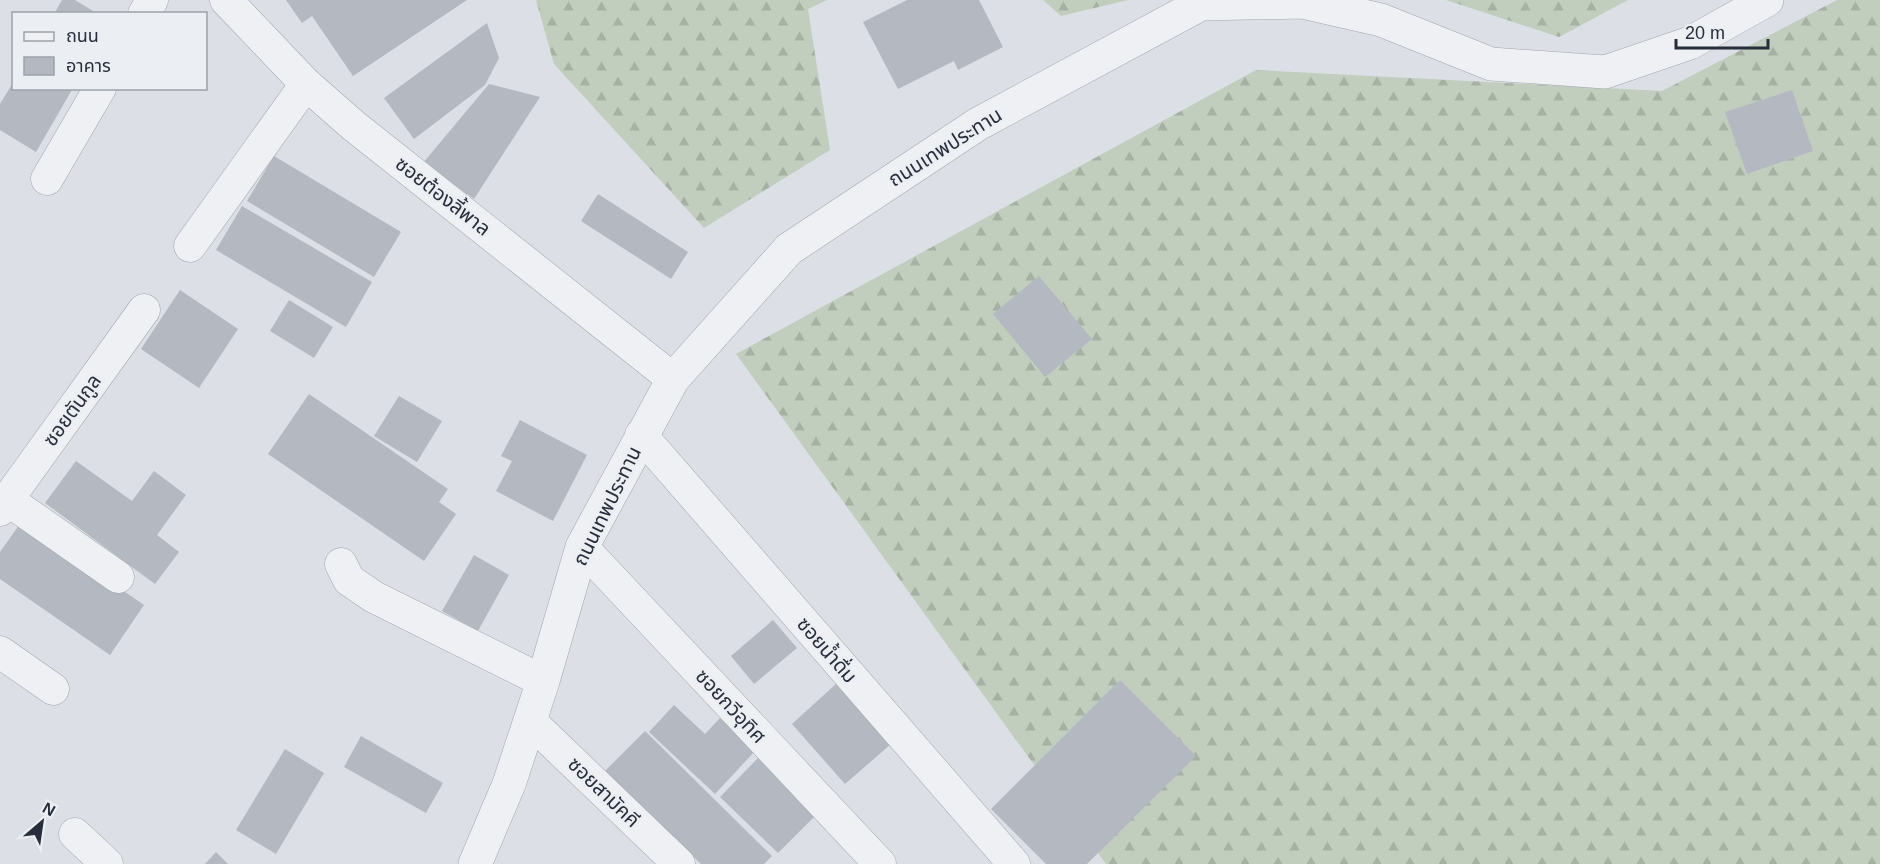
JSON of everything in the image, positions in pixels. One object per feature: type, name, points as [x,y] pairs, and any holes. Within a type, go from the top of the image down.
[{"type":"street","name":"ซอยต้องลี้พาล","points":[[226,0],[306,84],[354,126],[673,379]]},
{"type":"street","name":"ถนนเทพประทาน","points":[[475,864],[509,784],[543,681],[582,547],[673,379],[789,249],[978,124],[1201,4],[1302,2],[1381,20],[1491,64],[1605,72],[1690,43],[1767,0]]},
{"type":"street","points":[[190,246],[306,84]]},
{"type":"street","points":[[47,179],[99,90]]},
{"type":"street","name":"ซอยตันกูล","points":[[4,505],[144,310]]},
{"type":"street","name":"ซอยน้ำดื่ม","points":[[641,435],[1014,864]]},
{"type":"street","points":[[4,505],[118,577]]},
{"type":"street","name":"ซอยกวีอุทิศ","points":[[582,547],[880,864]]},
{"type":"street","points":[[341,564],[349,580],[374,597],[543,681]]},
{"type":"street","points":[[0,652],[53,689]]},
{"type":"street","name":"ซอยสามัคคี","points":[[530,721],[679,864]]},
{"type":"street","points":[[75,834],[107,864]]},
{"type":"green space","points":[[536,0],[827,0],[808,9],[830,150],[704,228],[554,64]]},
{"type":"green space","points":[[1043,0],[1128,0],[1061,16]]},
{"type":"green space","points":[[1446,0],[1628,0],[1559,37]]},
{"type":"green space","points":[[1837,0],[1880,0],[1880,864],[1106,864],[736,354],[1256,70],[1662,91]]},
{"type":"building","points":[[62,0],[75,0],[95,12],[55,12]]},
{"type":"building","points":[[286,0],[467,0],[353,76],[312,16],[302,23]]},
{"type":"building","points":[[907,0],[979,0],[1003,47],[958,70],[954,61],[898,89],[863,22]]},
{"type":"building","points":[[487,23],[499,58],[485,85],[414,139],[384,98]]},
{"type":"building","points":[[12,84],[12,90],[72,90],[36,152],[0,130],[0,104]]},
{"type":"building","points":[[489,84],[540,97],[474,199],[423,163]]},
{"type":"building","points":[[1792,90],[1813,151],[1747,174],[1725,112]]},
{"type":"building","points":[[274,156],[401,232],[374,277],[247,201]]},
{"type":"building","points":[[598,194],[688,252],[671,279],[581,221]]},
{"type":"building","points":[[242,206],[372,282],[346,327],[216,250]]},
{"type":"building","points":[[1039,276],[1092,339],[1045,377],[993,314]]},
{"type":"building","points":[[180,290],[238,329],[199,388],[141,349]]},
{"type":"building","points":[[289,300],[333,327],[314,358],[270,331]]},
{"type":"building","points":[[309,394],[448,489],[439,502],[456,514],[424,561],[268,454]]},
{"type":"building","points":[[399,396],[442,421],[417,462],[374,436]]},
{"type":"building","points":[[520,420],[587,455],[553,521],[496,491],[512,461],[501,456]]},
{"type":"building","points":[[76,461],[132,501],[154,471],[186,495],[157,535],[179,552],[155,584],[45,503]]},
{"type":"building","points":[[22,521],[144,605],[110,655],[0,579],[0,552]]},
{"type":"building","points":[[474,555],[509,575],[478,631],[442,611]]},
{"type":"building","points":[[773,620],[797,648],[754,684],[731,656]]},
{"type":"building","points":[[1120,680],[1196,756],[1087,864],[1046,864],[991,809]]},
{"type":"building","points":[[837,683],[891,744],[845,784],[792,724]]},
{"type":"building","points":[[674,705],[705,734],[720,718],[755,751],[715,794],[649,732]]},
{"type":"building","points":[[645,731],[772,856],[764,864],[701,864],[605,771]]},
{"type":"building","points":[[361,736],[443,783],[426,813],[344,767]]},
{"type":"building","points":[[285,749],[324,773],[276,854],[236,830]]},
{"type":"building","points":[[759,757],[818,813],[778,853],[720,797]]},
{"type":"building","points":[[216,852],[228,864],[205,864]]}]
